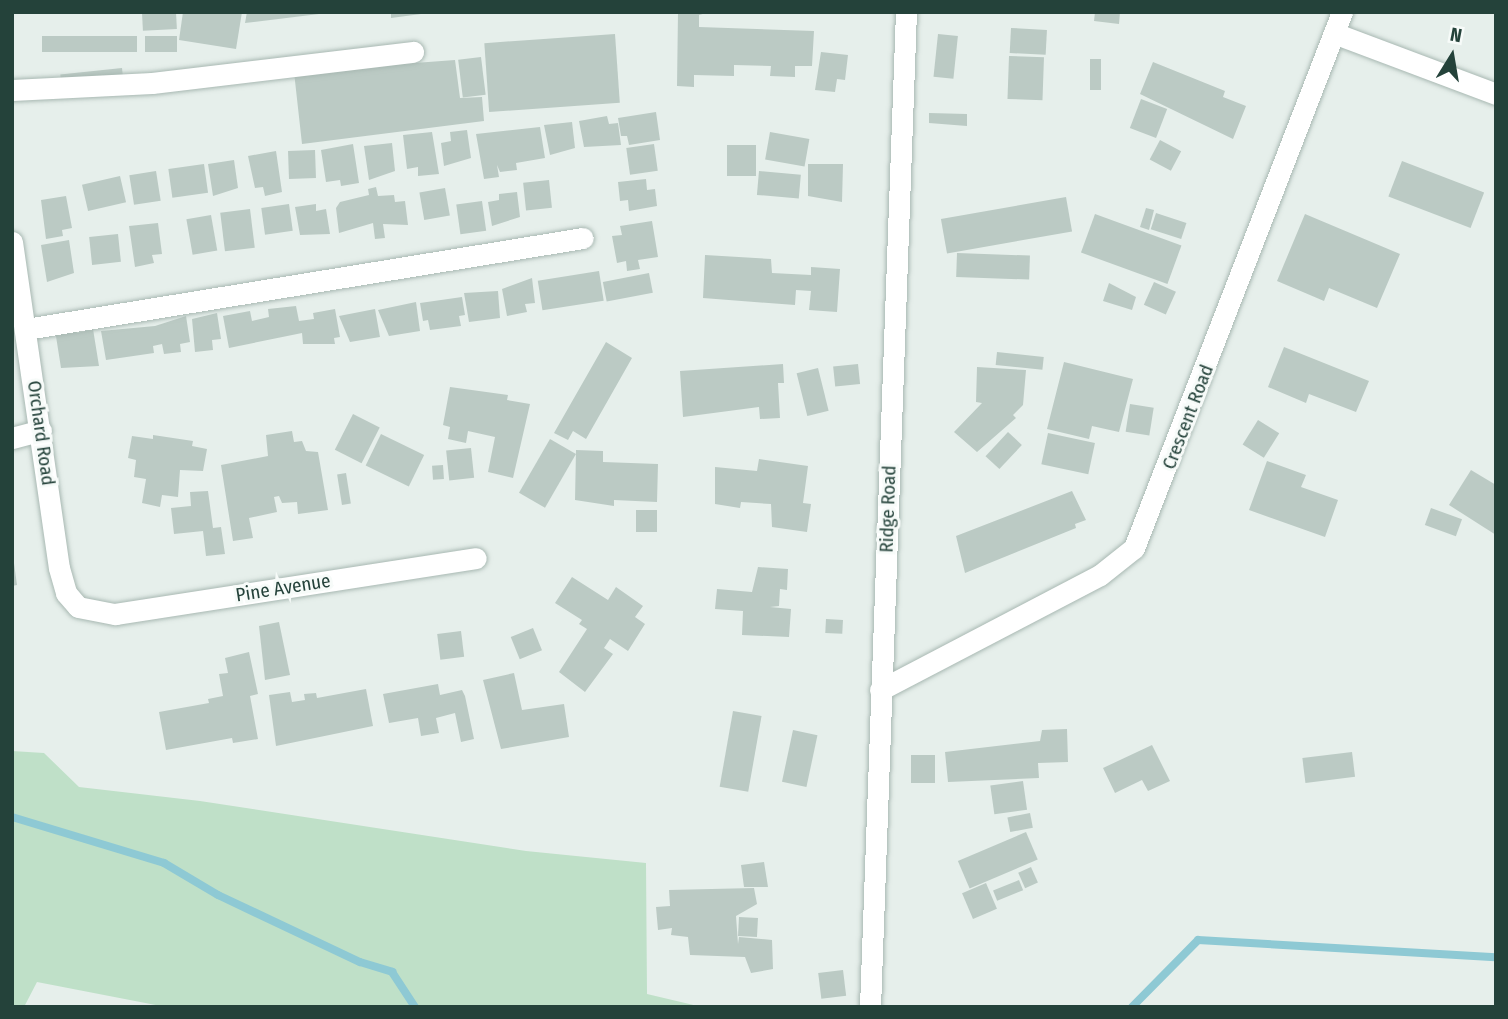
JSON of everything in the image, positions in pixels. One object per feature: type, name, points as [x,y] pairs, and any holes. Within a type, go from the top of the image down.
[{"type":"street","name":"Ridge Road","points":[[870,1007],[906,12]]},
{"type":"street","name":"Crescent Road","points":[[880,690],[1100,575],[1134,548],[1342,12]]},
{"type":"street","points":[[1334,33],[1496,94]]},
{"type":"street","points":[[12,89],[152,83],[413,52]]},
{"type":"street","points":[[26,329],[583,238]]},
{"type":"street","name":"Orchard Road","points":[[12,242],[61,580],[71,602],[90,611]]},
{"type":"street","points":[[12,438],[41,430]]},
{"type":"street","name":"Pine Avenue","points":[[90,611],[115,614],[476,558]]},
{"type":"green space","points":[[12,751],[44,753],[79,787],[200,801],[526,851],[646,863],[647,994],[702,1007],[166,1007],[37,982],[24,1007],[12,1007]]},
{"type":"building","points":[[176,12],[177,29],[143,31],[142,14]]},
{"type":"building","points":[[183,12],[242,12],[236,49],[179,40]]},
{"type":"building","points":[[247,12],[319,12],[319,14],[245,23]]},
{"type":"building","points":[[391,12],[421,12],[421,14],[391,18]]},
{"type":"building","points":[[678,12],[710,12],[699,15],[699,27],[814,31],[812,66],[795,66],[795,77],[770,76],[771,66],[734,65],[734,76],[694,75],[694,87],[677,86]]},
{"type":"building","points":[[1095,12],[1120,12],[1119,24],[1094,21]]},
{"type":"building","points":[[1011,28],[1047,30],[1046,55],[1010,53]]},
{"type":"building","points":[[615,34],[620,103],[489,112],[484,43]]},
{"type":"building","points":[[938,34],[958,36],[953,79],[934,77]]},
{"type":"building","points":[[42,36],[137,36],[137,52],[42,52]]},
{"type":"building","points":[[145,36],[177,36],[177,52],[145,52]]},
{"type":"building","points":[[821,52],[848,55],[845,80],[837,79],[835,92],[815,90]]},
{"type":"building","points":[[1009,56],[1044,57],[1042,100],[1007,99]]},
{"type":"building","points":[[481,57],[486,95],[463,98],[458,60]]},
{"type":"building","points":[[1090,59],[1101,59],[1101,90],[1090,90]]},
{"type":"building","points":[[455,60],[460,98],[482,97],[484,121],[302,144],[294,72]]},
{"type":"building","points":[[1153,62],[1225,91],[1223,97],[1246,106],[1233,139],[1140,94]]},
{"type":"building","points":[[122,68],[123,77],[61,83],[60,74]]},
{"type":"building","points":[[1141,99],[1167,109],[1156,138],[1130,128]]},
{"type":"building","points":[[656,112],[660,140],[629,145],[627,136],[621,136],[618,118]]},
{"type":"building","points":[[929,113],[967,114],[967,126],[929,123]]},
{"type":"building","points":[[607,116],[609,124],[618,123],[621,145],[584,147],[579,121]]},
{"type":"building","points":[[572,122],[575,148],[550,155],[544,125]]},
{"type":"building","points":[[540,127],[545,158],[516,163],[517,170],[500,172],[497,165],[499,177],[484,179],[476,134]]},
{"type":"building","points":[[467,130],[471,158],[444,166],[441,143],[451,141],[450,132]]},
{"type":"building","points":[[432,132],[439,174],[418,176],[418,167],[407,169],[403,135]]},
{"type":"building","points":[[770,132],[809,139],[805,167],[765,160]]},
{"type":"building","points":[[1160,140],[1181,151],[1171,171],[1150,159]]},
{"type":"building","points":[[392,143],[395,171],[369,180],[364,146]]},
{"type":"building","points":[[353,144],[359,183],[341,186],[340,180],[326,182],[321,150]]},
{"type":"building","points":[[654,144],[658,171],[630,175],[626,148]]},
{"type":"building","points":[[727,145],[756,145],[756,176],[727,176]]},
{"type":"building","points":[[315,150],[316,178],[289,179],[288,151]]},
{"type":"building","points":[[276,151],[282,192],[265,196],[263,187],[255,188],[248,156]]},
{"type":"building","points":[[234,160],[238,188],[213,196],[208,164]]},
{"type":"building","points":[[1402,161],[1484,193],[1471,228],[1388,196]]},
{"type":"building","points":[[204,164],[208,193],[172,198],[168,169]]},
{"type":"building","points":[[808,164],[843,164],[842,202],[808,196]]},
{"type":"building","points":[[156,171],[161,201],[134,205],[129,175]]},
{"type":"building","points":[[759,171],[801,175],[799,199],[757,195]]},
{"type":"building","points":[[120,176],[126,202],[88,211],[82,185]]},
{"type":"building","points":[[646,179],[647,190],[655,189],[657,206],[629,211],[628,200],[620,201],[618,182]]},
{"type":"building","points":[[549,180],[552,208],[526,211],[523,183]]},
{"type":"building","points":[[376,187],[378,196],[394,195],[395,202],[405,201],[408,225],[383,224],[385,238],[375,239],[373,223],[339,233],[336,208],[340,202],[369,195],[368,189]]},
{"type":"building","points":[[445,188],[450,216],[424,220],[419,193]]},
{"type":"building","points":[[517,192],[520,217],[492,226],[488,202],[499,200],[499,194]]},
{"type":"building","points":[[66,196],[72,228],[62,230],[63,236],[46,239],[41,200]]},
{"type":"building","points":[[1066,197],[1072,231],[947,254],[941,219]]},
{"type":"building","points":[[482,201],[486,231],[460,234],[456,205]]},
{"type":"building","points":[[289,204],[293,231],[265,235],[261,208]]},
{"type":"building","points":[[316,204],[316,211],[326,209],[330,234],[300,235],[295,207]]},
{"type":"building","points":[[1146,208],[1154,210],[1149,230],[1140,227]]},
{"type":"building","points":[[250,209],[255,248],[225,251],[220,213]]},
{"type":"building","points":[[1156,213],[1186,223],[1181,239],[1151,229]]},
{"type":"building","points":[[1095,214],[1181,245],[1167,284],[1081,253]]},
{"type":"building","points":[[1305,214],[1400,254],[1377,308],[1329,288],[1324,301],[1277,281]]},
{"type":"building","points":[[211,215],[217,250],[193,255],[186,219]]},
{"type":"building","points":[[652,221],[658,257],[638,260],[640,269],[627,271],[626,261],[617,263],[612,236],[622,235],[620,226]]},
{"type":"building","points":[[158,223],[162,254],[152,255],[154,263],[135,267],[129,226]]},
{"type":"building","points":[[118,234],[121,262],[92,265],[89,237]]},
{"type":"building","points":[[69,240],[74,273],[47,282],[41,245]]},
{"type":"building","points":[[957,253],[1030,256],[1029,280],[956,277]]},
{"type":"building","points":[[705,255],[771,259],[772,273],[811,275],[811,267],[840,269],[837,312],[809,310],[811,291],[796,290],[795,305],[703,298]]},
{"type":"building","points":[[599,271],[604,301],[542,310],[538,281]]},
{"type":"building","points":[[649,273],[653,293],[607,302],[603,282]]},
{"type":"building","points":[[532,278],[535,303],[525,304],[527,312],[507,316],[502,289]]},
{"type":"building","points":[[1154,282],[1176,292],[1166,315],[1144,305]]},
{"type":"building","points":[[1109,283],[1136,297],[1132,310],[1103,301]]},
{"type":"building","points":[[498,291],[500,318],[469,322],[464,293]]},
{"type":"building","points":[[462,297],[465,315],[459,316],[461,326],[430,330],[428,320],[423,321],[420,303]]},
{"type":"building","points":[[416,302],[420,331],[389,336],[378,310]]},
{"type":"building","points":[[296,306],[299,321],[314,319],[313,313],[335,309],[340,337],[334,338],[335,344],[303,344],[302,333],[229,348],[223,316],[250,311],[252,321],[269,317],[268,309]]},
{"type":"building","points":[[375,309],[380,337],[350,342],[339,316]]},
{"type":"building","points":[[217,313],[221,339],[212,340],[213,350],[195,352],[192,319]]},
{"type":"building","points":[[186,316],[190,342],[180,344],[181,352],[164,354],[162,344],[153,346],[154,353],[106,360],[101,331],[155,326]]},
{"type":"building","points":[[76,327],[77,333],[93,329],[99,366],[61,368],[55,330]]},
{"type":"building","points":[[606,342],[632,358],[586,439],[573,431],[568,440],[554,433]]},
{"type":"building","points":[[1284,347],[1369,381],[1356,412],[1309,394],[1306,403],[1268,387]]},
{"type":"building","points":[[997,352],[1044,357],[1042,370],[996,365]]},
{"type":"building","points":[[1064,362],[1133,379],[1119,432],[1092,426],[1089,439],[1047,429]]},
{"type":"building","points":[[783,364],[784,383],[778,383],[780,418],[760,419],[759,407],[683,417],[680,371]]},
{"type":"building","points":[[858,364],[860,384],[835,387],[833,367]]},
{"type":"building","points":[[977,367],[1026,370],[1023,405],[1013,415],[1016,418],[977,452],[954,432],[982,403],[976,402]]},
{"type":"building","points":[[818,368],[829,411],[807,416],[797,373]]},
{"type":"building","points":[[450,387],[508,395],[507,400],[530,404],[513,478],[488,472],[495,437],[468,431],[466,443],[448,439],[450,427],[443,425]]},
{"type":"building","points":[[1130,404],[1154,408],[1149,435],[1126,432]]},
{"type":"building","points":[[353,414],[380,428],[362,463],[335,450]]},
{"type":"building","points":[[1258,420],[1279,433],[1264,458],[1243,445]]},
{"type":"building","points":[[292,431],[294,442],[302,441],[306,451],[318,452],[328,510],[298,514],[297,502],[282,503],[279,496],[274,497],[277,512],[249,518],[253,538],[233,541],[221,465],[268,456],[266,435]]},
{"type":"building","points":[[1008,432],[1022,445],[999,469],[985,456]]},
{"type":"building","points":[[1048,433],[1095,443],[1088,474],[1041,464]]},
{"type":"building","points":[[381,434],[424,455],[409,486],[366,465]]},
{"type":"building","points":[[153,435],[193,441],[192,446],[207,449],[203,471],[180,470],[178,497],[162,495],[160,507],[142,503],[146,479],[134,477],[136,460],[128,458],[132,436],[153,439]]},
{"type":"building","points":[[550,439],[576,454],[545,508],[519,493]]},
{"type":"building","points":[[471,448],[474,478],[449,480],[446,451]]},
{"type":"building","points":[[576,450],[603,451],[603,462],[658,464],[657,502],[614,500],[614,506],[575,500]]},
{"type":"building","points":[[759,459],[808,466],[803,503],[811,504],[807,532],[772,527],[771,504],[741,502],[740,508],[715,504],[715,467],[757,471]]},
{"type":"building","points":[[1267,461],[1306,475],[1301,487],[1338,500],[1325,537],[1249,510]]},
{"type":"building","points":[[443,465],[444,479],[433,480],[432,466]]},
{"type":"building","points":[[1471,470],[1496,485],[1496,535],[1449,505]]},
{"type":"building","points":[[346,473],[351,504],[342,505],[337,474]]},
{"type":"building","points":[[208,491],[213,528],[221,527],[225,554],[206,556],[203,531],[174,534],[171,508],[191,506],[190,492]]},
{"type":"building","points":[[1072,491],[1086,520],[1075,524],[1076,528],[965,573],[956,536]]},
{"type":"building","points":[[1431,508],[1462,519],[1456,536],[1425,525]]},
{"type":"building","points":[[636,510],[657,510],[657,532],[636,532]]},
{"type":"building","points":[[14,563],[17,585],[12,586],[12,564]]},
{"type":"building","points":[[758,567],[788,569],[787,590],[780,589],[779,606],[770,607],[791,609],[789,637],[742,635],[743,611],[715,609],[717,589],[752,592]]},
{"type":"building","points":[[572,577],[608,600],[616,587],[643,606],[635,617],[645,624],[628,651],[610,639],[604,648],[613,654],[585,692],[559,672],[587,629],[579,624],[582,620],[555,603]]},
{"type":"building","points":[[826,619],[843,620],[842,634],[825,633]]},
{"type":"building","points":[[279,622],[290,675],[265,680],[259,626]]},
{"type":"building","points":[[533,628],[542,650],[520,659],[511,637]]},
{"type":"building","points":[[461,631],[464,657],[440,660],[437,634]]},
{"type":"building","points":[[249,652],[258,694],[250,696],[258,739],[233,743],[232,738],[166,750],[159,712],[209,703],[208,699],[223,696],[219,674],[228,673],[225,658]]},
{"type":"building","points":[[514,673],[522,710],[564,704],[569,737],[501,749],[483,680]]},
{"type":"building","points":[[438,684],[440,695],[462,690],[474,739],[461,742],[455,713],[436,718],[439,733],[421,736],[418,718],[389,723],[383,694]]},
{"type":"building","points":[[366,689],[373,726],[276,746],[269,695],[290,692],[292,702],[305,700],[304,694],[316,693],[317,698]]},
{"type":"building","points":[[733,711],[762,716],[748,792],[720,787]]},
{"type":"building","points":[[1067,729],[1068,762],[1038,763],[1039,778],[948,782],[945,752],[1040,741],[1042,730]]},
{"type":"building","points":[[793,730],[817,735],[806,787],[782,782]]},
{"type":"building","points":[[1152,745],[1170,781],[1148,791],[1142,780],[1115,793],[1103,768]]},
{"type":"building","points":[[1352,752],[1355,777],[1305,783],[1302,758]]},
{"type":"building","points":[[911,755],[935,755],[935,783],[911,783]]},
{"type":"building","points":[[1023,781],[1027,810],[994,814],[990,786]]},
{"type":"building","points":[[1030,813],[1033,828],[1010,832],[1007,817]]},
{"type":"building","points":[[1026,832],[1038,860],[970,889],[958,861]]},
{"type":"building","points":[[764,862],[768,887],[744,887],[741,865]]},
{"type":"building","points":[[1031,867],[1038,883],[1025,888],[1018,873]]},
{"type":"building","points":[[1019,880],[1023,890],[997,901],[993,890]]},
{"type":"building","points":[[986,883],[997,909],[973,919],[962,893]]},
{"type":"building","points":[[754,888],[757,904],[736,916],[738,944],[739,937],[772,940],[773,969],[751,973],[745,957],[690,955],[688,937],[671,935],[672,928],[658,930],[656,907],[670,906],[669,890]]},
{"type":"building","points":[[739,917],[758,918],[757,937],[738,936]]},
{"type":"building","points":[[843,970],[846,996],[821,999],[818,973]]},
{"type":"waterway","points":[[12,817],[164,863],[218,895],[360,962],[392,972],[415,1007]]},
{"type":"waterway","points":[[1132,1007],[1198,940],[1496,957]]}]
